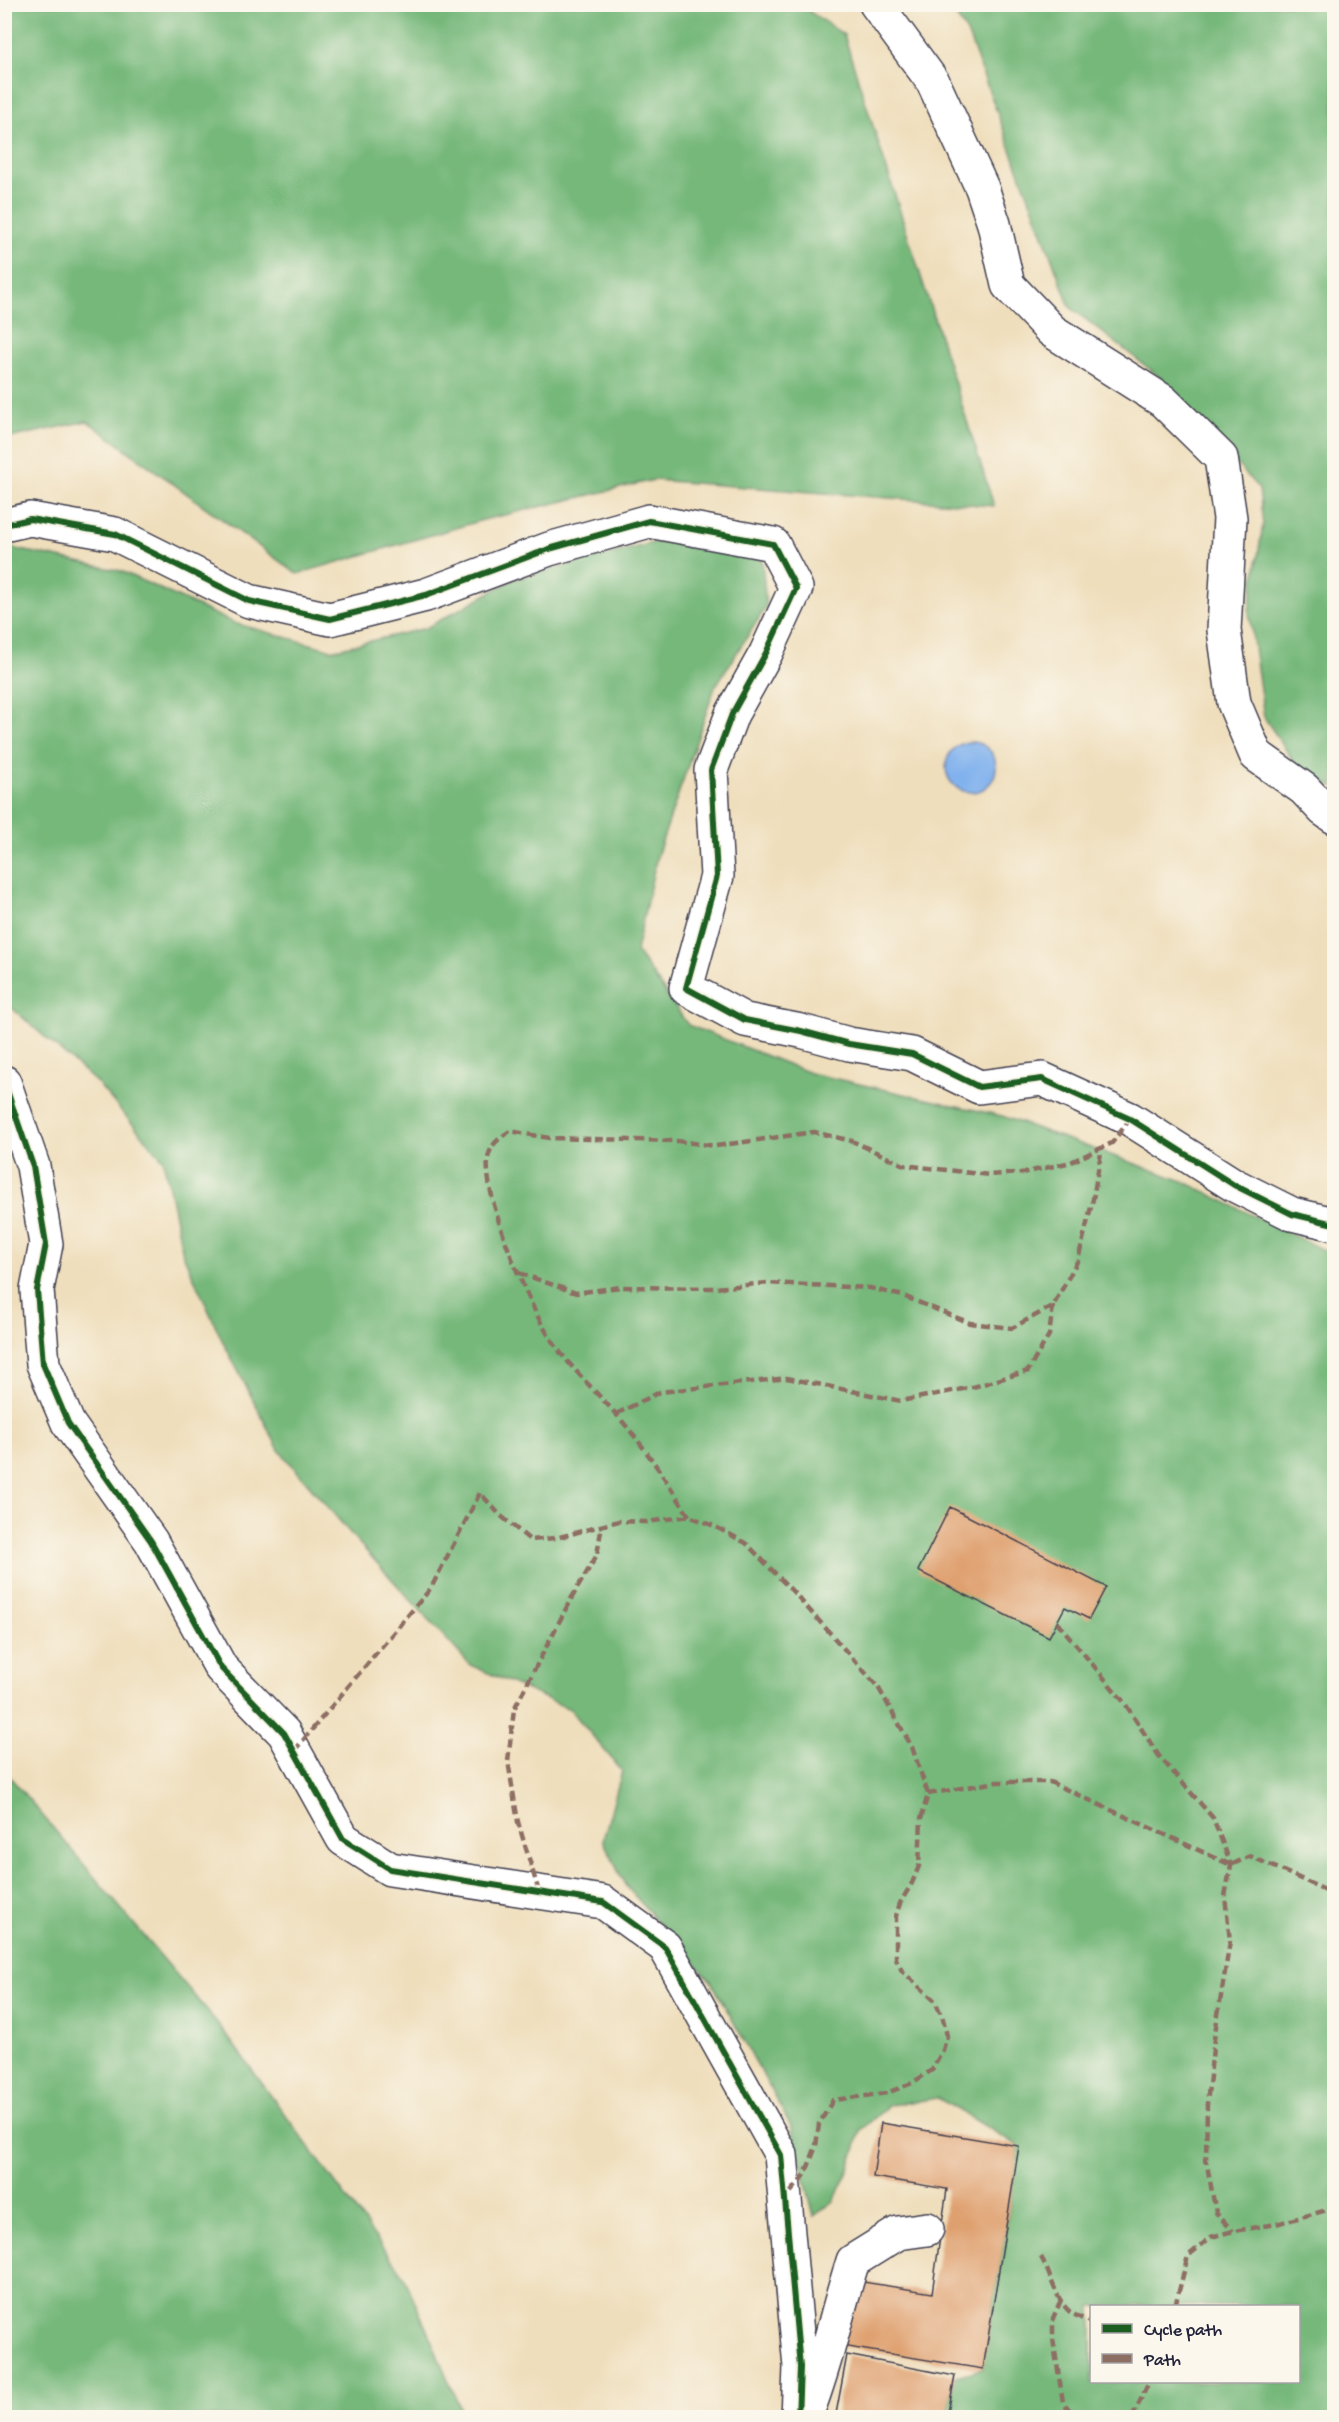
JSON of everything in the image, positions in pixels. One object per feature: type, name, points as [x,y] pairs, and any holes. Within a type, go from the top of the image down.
[{"type":"street","points":[[876,4],[933,82],[982,188],[994,225],[1008,285],[1052,331],[1163,401],[1221,458],[1230,518],[1224,630],[1234,703],[1256,755],[1304,789],[1324,810],[1335,817]]},
{"type":"street","points":[[4,525],[30,519],[115,534],[249,601],[330,619],[426,595],[549,549],[649,521],[773,544],[796,588],[766,653],[732,714],[711,770],[717,876],[686,988],[745,1020],[801,1031],[849,1044],[912,1054],[979,1087],[1042,1079],[1130,1119],[1234,1185],[1292,1214],[1335,1224]]},
{"type":"street","points":[[4,1082],[33,1166],[46,1245],[37,1290],[43,1364],[68,1422],[151,1541],[221,1668],[284,1733],[343,1839],[390,1869],[603,1902],[665,1947],[781,2156],[800,2367],[798,2418]]},
{"type":"street","points":[[805,2418],[820,2380],[854,2261],[898,2233],[927,2229]]},
{"type":"green space","points":[[4,5],[800,5],[844,35],[994,506],[654,480],[483,520],[297,574],[87,421],[5,439]]},
{"type":"green space","points":[[948,5],[1334,5],[1334,787],[1296,765],[1264,717],[1249,612],[1263,524],[1259,489],[1161,378],[1070,307],[967,32]]},
{"type":"green space","points":[[703,541],[740,546],[762,560],[766,607],[715,687],[657,856],[636,951],[688,1025],[810,1073],[1002,1116],[1183,1181],[1323,1250],[1334,1252],[1334,2417],[947,2417],[955,2376],[983,2369],[1019,2146],[938,2098],[889,2105],[861,2130],[850,2166],[834,2201],[814,2216],[792,2128],[711,1981],[625,1885],[603,1840],[622,1771],[570,1709],[470,1665],[357,1541],[279,1450],[222,1340],[183,1254],[163,1159],[97,1083],[5,1002],[5,553],[12,548],[121,571],[234,623],[332,650],[426,628],[512,580],[656,542]]},
{"type":"green space","points":[[5,1771],[219,2025],[404,2276],[464,2417],[5,2417]]},
{"type":"water","points":[[971,742],[989,749],[996,767],[989,785],[971,792],[953,785],[946,767],[953,749]]},
{"type":"building","points":[[950,1507],[1106,1587],[1089,1619],[1065,1607],[1049,1637],[918,1571]]},
{"type":"building","points":[[881,2123],[1019,2146],[983,2369],[841,2346],[851,2280],[932,2293],[947,2189],[873,2177]]},
{"type":"building","points":[[847,2355],[955,2376],[947,2418],[857,2418],[836,2414]]},
{"type":"marked path","points":[[689,1516],[635,1437],[562,1354],[538,1318],[517,1272],[491,1192],[488,1170],[489,1154],[497,1141],[510,1131],[549,1138],[677,1141],[716,1146],[814,1132],[852,1141],[904,1165],[989,1175],[1023,1173],[1071,1162],[1112,1143],[1130,1119]]},
{"type":"marked path","points":[[519,1273],[576,1293],[620,1287],[716,1288],[767,1283],[870,1288],[903,1296],[970,1323],[1012,1328],[1053,1306],[1078,1260],[1093,1199],[1102,1147]]},
{"type":"marked path","points":[[616,1414],[660,1392],[787,1378],[901,1401],[973,1387],[1028,1371],[1049,1335],[1053,1306]]},
{"type":"marked path","points":[[294,1751],[431,1588],[480,1493],[500,1515],[530,1540],[556,1538],[619,1521],[647,1522],[689,1516],[746,1543],[878,1687],[912,1747],[928,1794],[921,1819],[919,1866],[896,1916],[896,1959],[902,1971],[935,2001],[947,2036],[943,2050],[932,2070],[912,2083],[887,2093],[833,2100],[819,2124],[816,2146],[805,2175],[785,2199]]},
{"type":"marked path","points":[[539,1892],[518,1822],[508,1761],[514,1709],[571,1599],[597,1555],[602,1525]]},
{"type":"marked path","points":[[1057,1622],[1124,1702],[1159,1756],[1213,1818],[1231,1865],[1225,1896],[1230,1941],[1214,2039],[1207,2104],[1206,2160],[1216,2213],[1233,2231]]},
{"type":"marked path","points":[[928,1794],[997,1782],[1050,1782],[1231,1865],[1250,1856],[1334,1894]]},
{"type":"marked path","points":[[1175,2305],[1188,2256],[1211,2237],[1276,2224],[1327,2210],[1334,2203]]},
{"type":"marked path","points":[[1041,2257],[1065,2307],[1090,2322]]},
{"type":"marked path","points":[[1061,2300],[1053,2318],[1053,2339],[1063,2402],[1076,2418]]},
{"type":"marked path","points":[[1132,2418],[1149,2383]]},
{"type":"cycle path","points":[[4,525],[30,519],[115,534],[249,601],[330,619],[426,595],[549,549],[649,521],[773,544],[796,588],[766,653],[732,714],[711,770],[717,876],[686,988],[745,1020],[801,1031],[849,1044],[912,1054],[979,1087],[1042,1079],[1130,1119],[1234,1185],[1292,1214],[1334,1224]]},
{"type":"cycle path","points":[[4,1082],[33,1166],[46,1244],[37,1290],[43,1364],[68,1423],[151,1541],[221,1668],[284,1733],[343,1839],[390,1869],[603,1902],[665,1947],[781,2155],[800,2367],[798,2418]]}]
